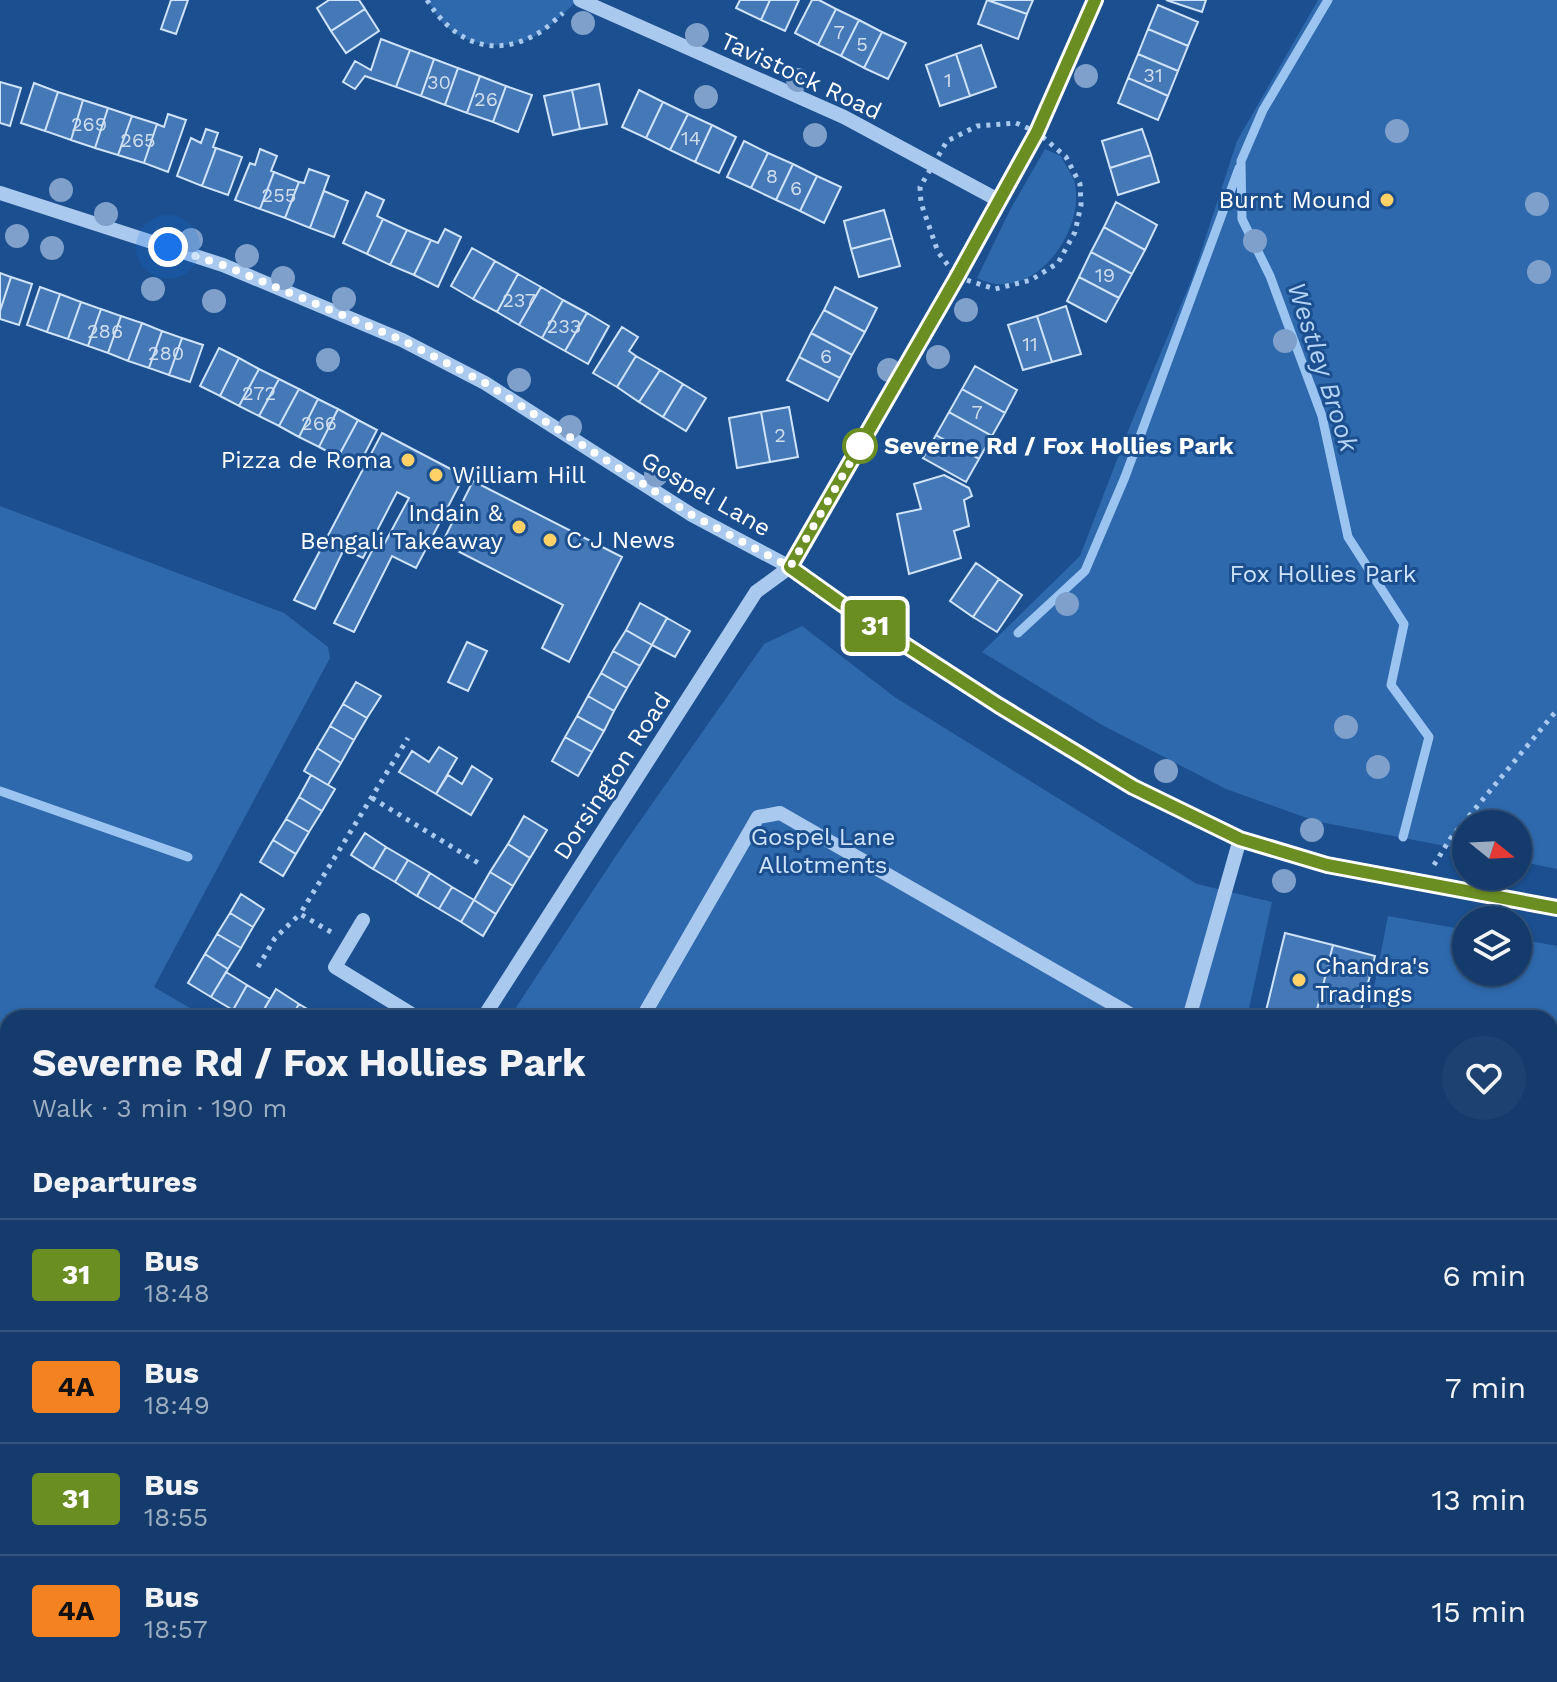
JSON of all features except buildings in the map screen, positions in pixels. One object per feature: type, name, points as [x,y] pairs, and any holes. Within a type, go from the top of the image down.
[{"type":"street","points":[[790,567],[1000,201],[1037,132],[1095,0]]},
{"type":"street","name":"Tavistock Road","points":[[574,4],[844,117],[1000,201]]},
{"type":"street","name":"Gospel Lane","points":[[0,193],[223,265],[402,340],[485,383],[692,515],[790,567],[998,705],[1133,787],[1240,839],[1327,865],[1557,908]]},
{"type":"street","name":"Dorsington Road","points":[[488,1010],[756,592],[790,567]]},
{"type":"street","points":[[647,1010],[758,817],[780,813],[1123,1010]]},
{"type":"street","points":[[1191,1010],[1240,839]]},
{"type":"street","points":[[363,920],[335,967],[405,1010]]},
{"type":"path","points":[[427,0],[442,23],[459,36],[484,45],[511,45],[535,36],[574,4]]},
{"type":"path","points":[[1423,884],[1450,839],[1557,710]]},
{"type":"path","points":[[258,967],[275,938],[300,914],[408,738]]},
{"type":"path","points":[[372,798],[480,864]]},
{"type":"path","points":[[300,914],[349,942]]},
{"type":"green space","points":[[427,0],[579,0],[535,36],[498,45],[461,37],[441,21]]},
{"type":"green space","name":"Fox Hollies Park","points":[[1318,0],[1557,0],[1557,869],[1532,864],[1532,810],[1452,810],[1452,847],[1315,821],[1226,789],[1102,725],[982,652],[1080,556],[1193,276],[1237,141]]},
{"type":"green space","points":[[1045,149],[1061,156],[1075,184],[1076,204],[1062,244],[1050,261],[1034,274],[1016,282],[997,284],[977,278],[1010,210]]},
{"type":"green space","points":[[0,506],[284,613],[328,647],[330,658],[154,987],[193,1010],[0,1010]]},
{"type":"green space","name":"Gospel Lane Allotments","points":[[802,626],[896,698],[1197,884],[1272,902],[1249,1010],[514,1010],[619,851],[764,644]]},
{"type":"green space","points":[[1388,916],[1452,927],[1452,986],[1532,986],[1532,942],[1557,946],[1557,1010],[1370,1010]]},
{"type":"waterway","name":"Westley Brook","points":[[1328,0],[1263,110],[1241,161],[1242,219],[1270,276],[1322,416],[1348,537],[1404,624],[1391,685],[1429,737],[1403,837]]},
{"type":"waterway","points":[[1018,633],[1085,571],[1125,477],[1239,168]]},
{"type":"waterway","points":[[0,791],[188,857]]},
{"type":"bus line","name":"31","points":[[1095,0],[1037,132],[790,567],[998,705],[1133,787],[1240,839],[1374,876],[1557,908]]},
{"type":"place","name":"Burnt Mound","points":[[1387,200]]},
{"type":"place","name":"Severne Rd / Fox Hollies Park","points":[[860,446]]},
{"type":"place","name":"Pizza de Roma","points":[[408,460]]},
{"type":"place","name":"William Hill","points":[[436,475]]},
{"type":"place","name":"Indain & Bengali Takeaway","points":[[519,527]]},
{"type":"place","name":"C J News","points":[[550,540]]},
{"type":"place","name":"Chandra's Tradings","points":[[1299,980]]},
{"type":"route","points":[[168,247],[223,265],[402,340],[485,383],[692,515],[790,567],[866,435],[860,446]]}]
